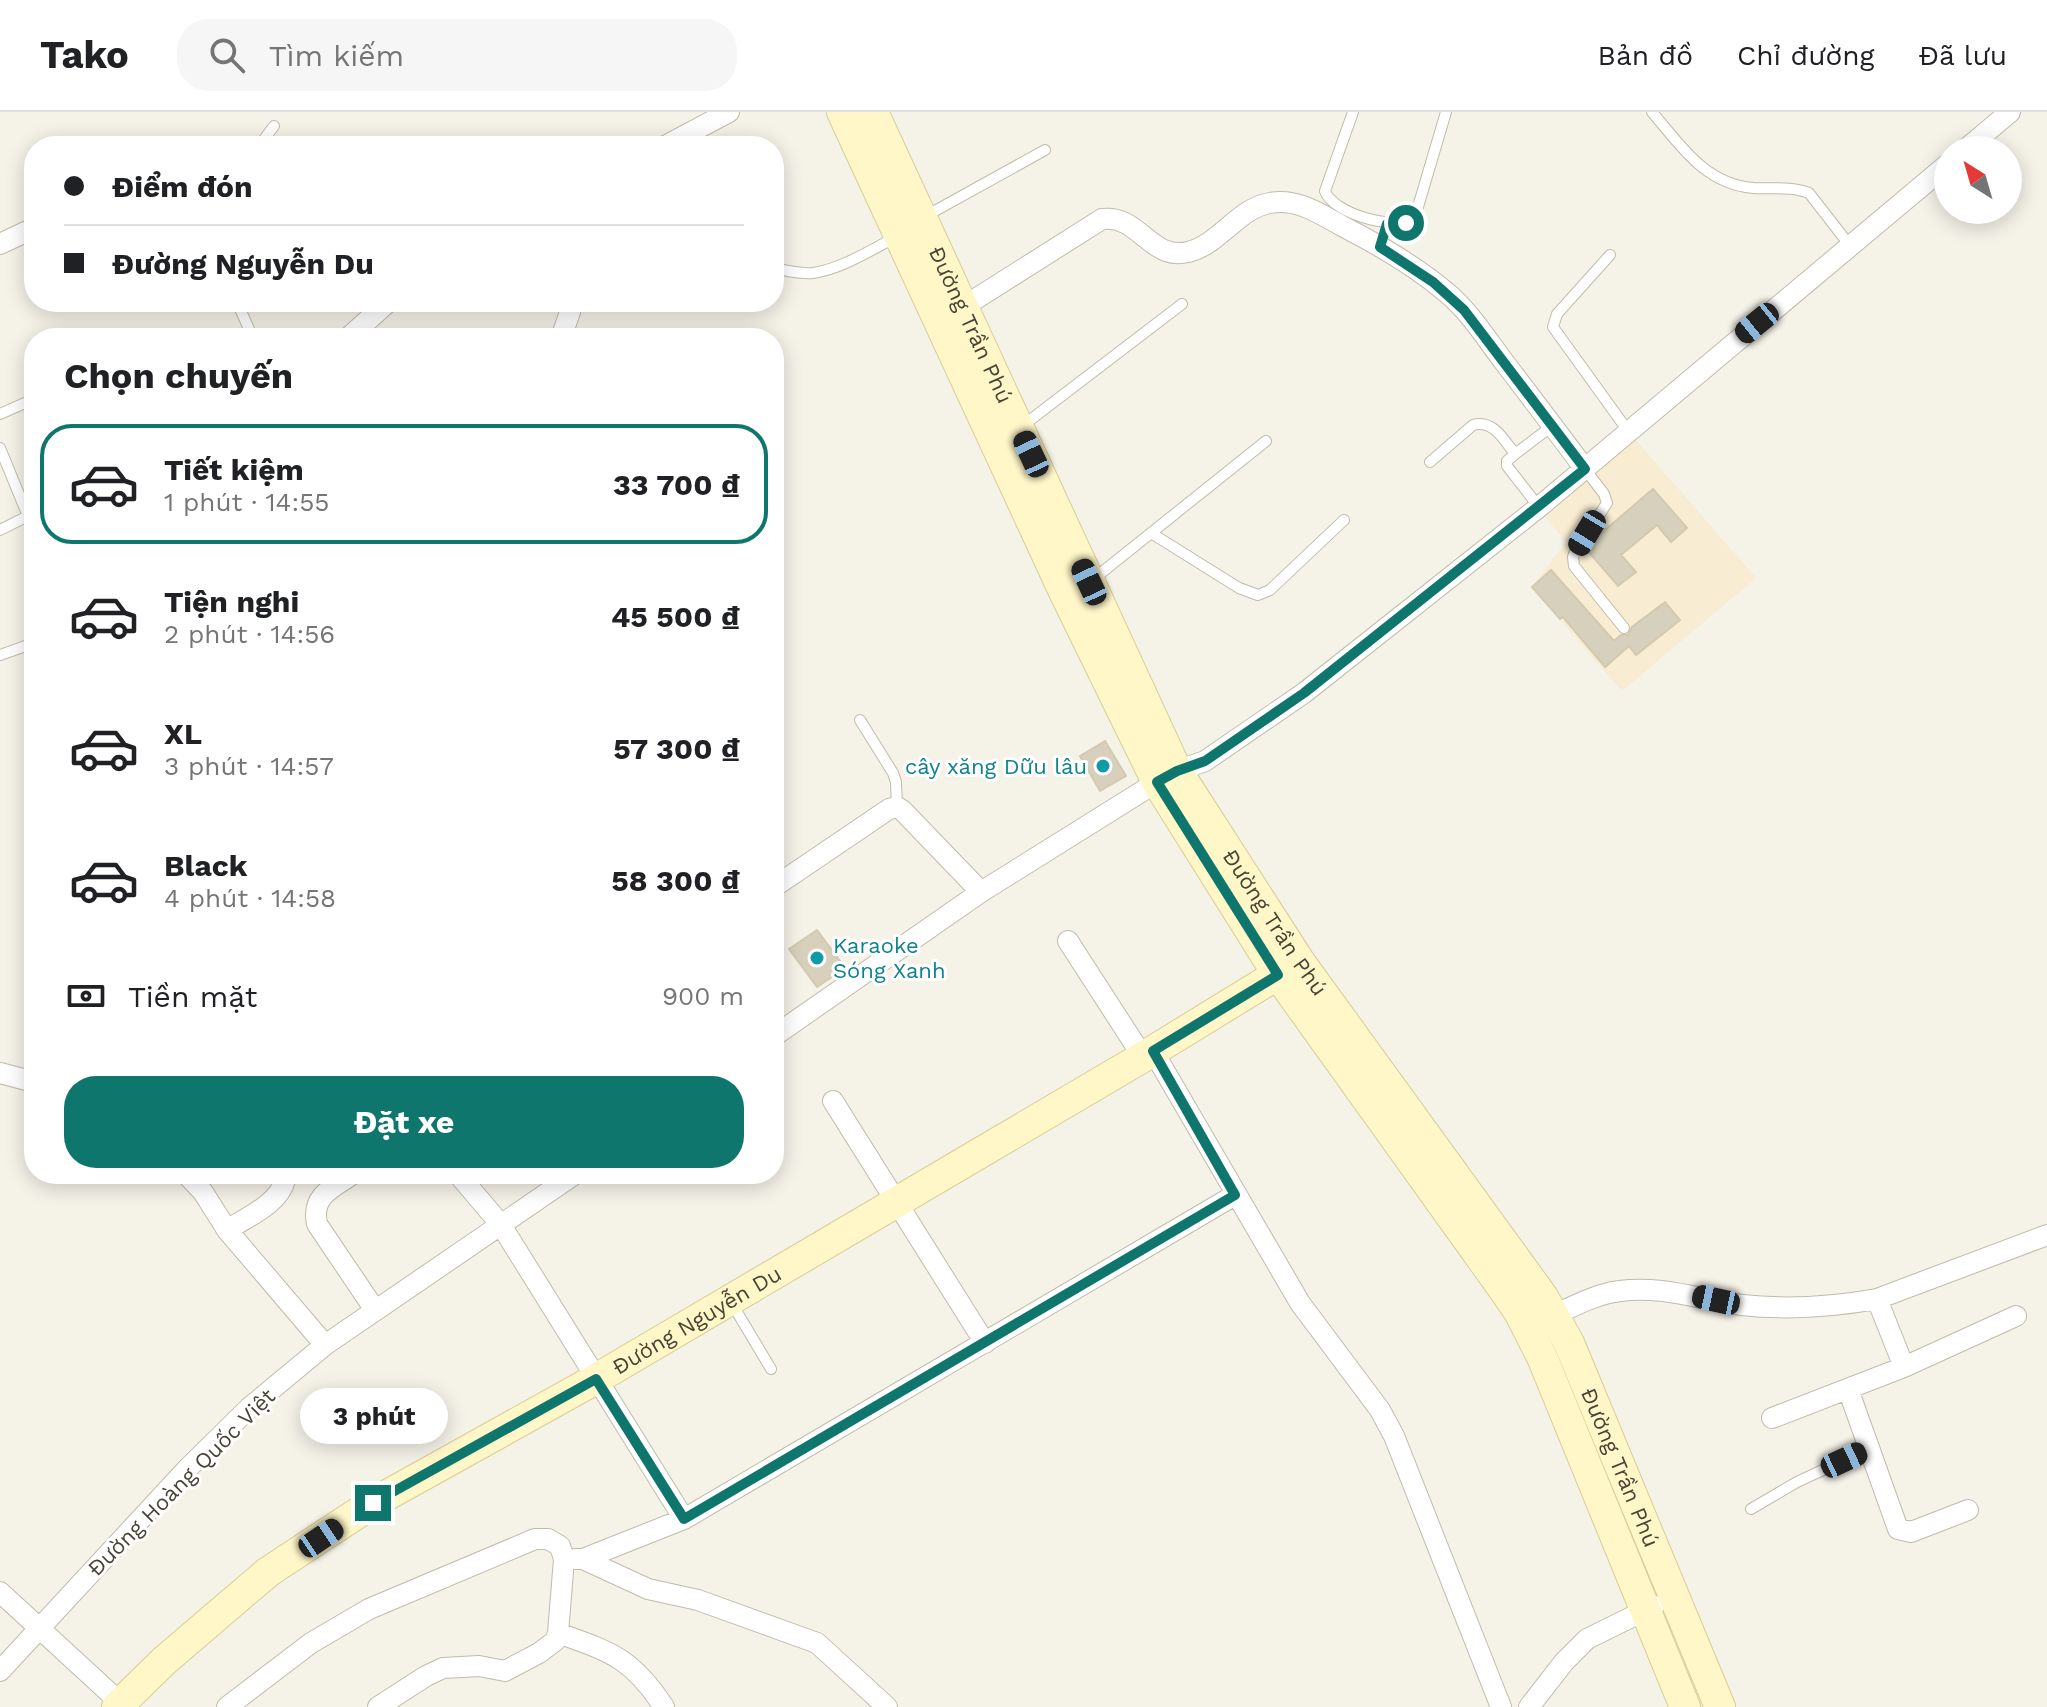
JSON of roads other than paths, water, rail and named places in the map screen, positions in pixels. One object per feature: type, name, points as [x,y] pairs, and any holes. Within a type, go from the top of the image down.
[{"type":"main road","name":"Đường Trần Phú","points":[[842,112],[1059,581],[1167,776],[1289,968],[1504,1290],[1569,1343],[1720,1707]]},
{"type":"main road","name":"Đường Trần Phú","points":[[873,112],[1089,582],[1167,776]]},
{"type":"main road","name":"Đường Nguyễn Du","points":[[121,1706],[164,1661],[268,1572],[373,1503],[596,1379],[1289,968]]},
{"type":"main road","name":"Đường Trần Phú","points":[[1540,1321],[1542,1357],[1685,1707]]},
{"type":"street","points":[[684,136],[729,112]]},
{"type":"street","points":[[1982,136],[2010,112]]},
{"type":"street","points":[[784,1029],[981,892],[1167,776],[1224,750],[1304,693],[1539,507],[1934,176]]},
{"type":"street","points":[[963,307],[1102,219],[1113,217],[1126,221],[1157,248],[1187,253],[1202,246],[1244,214],[1268,203],[1302,205],[1380,247],[1433,282],[1464,310],[1585,469]]},
{"type":"street","points":[[0,244],[24,233]]},
{"type":"street","points":[[359,328],[377,312]]},
{"type":"street","points":[[784,880],[889,809],[897,807],[981,892]]},
{"type":"street","points":[[1068,941],[1148,1054],[1300,1303],[1380,1410],[1394,1436],[1501,1707]]},
{"type":"street","points":[[0,1073],[24,1079]]},
{"type":"street","points":[[833,1101],[985,1343]]},
{"type":"street","points":[[195,1184],[227,1230],[325,1345]]},
{"type":"street","points":[[227,1230],[275,1199],[284,1184]]},
{"type":"street","points":[[338,1184],[318,1199],[315,1213],[317,1224],[375,1310]]},
{"type":"street","points":[[466,1184],[501,1225],[684,1519]]},
{"type":"street","name":"Đường Hoàng Quốc Việt","points":[[0,1671],[187,1469],[249,1408],[325,1345],[560,1184]]},
{"type":"street","points":[[574,1559],[684,1519],[1235,1195]]},
{"type":"street","points":[[1540,1321],[1603,1295],[1635,1289],[1693,1295],[1739,1305],[1781,1308],[1850,1304],[1877,1299],[2047,1235]]},
{"type":"street","points":[[1877,1299],[1904,1367]]},
{"type":"street","points":[[1772,1418],[1904,1367],[2016,1316]]},
{"type":"street","points":[[1848,1389],[1898,1529],[1911,1532],[1968,1510]]},
{"type":"street","points":[[227,1707],[311,1643],[369,1609],[535,1539],[548,1539],[574,1559],[648,1589],[698,1600],[817,1643],[887,1707]]},
{"type":"street","points":[[378,1707],[443,1668],[479,1666],[505,1671],[555,1641],[574,1559]]},
{"type":"street","points":[[0,1592],[121,1706]]},
{"type":"street","points":[[1529,1707],[1564,1662],[1587,1639],[1645,1609],[1676,1599]]},
{"type":"street","points":[[558,1633],[629,1663],[645,1679],[664,1707]]},
{"type":"lane","points":[[1353,112],[1325,191],[1327,197],[1338,206],[1387,224],[1406,223],[1415,217],[1446,112]]},
{"type":"lane","points":[[1652,112],[1709,175],[1750,188],[1809,193],[1851,247]]},
{"type":"lane","points":[[266,136],[274,126]]},
{"type":"lane","points":[[922,218],[1045,150]]},
{"type":"lane","points":[[1380,247],[1387,224]]},
{"type":"lane","points":[[784,270],[817,272],[898,237]]},
{"type":"lane","points":[[1610,255],[1557,314],[1553,327],[1628,431]]},
{"type":"lane","points":[[1019,428],[1182,304]]},
{"type":"lane","points":[[0,414],[24,403]]},
{"type":"lane","points":[[1430,462],[1479,423],[1496,430],[1515,454]]},
{"type":"lane","points":[[1539,507],[1507,466],[1507,461],[1552,426]]},
{"type":"lane","points":[[1089,582],[1266,441]]},
{"type":"lane","points":[[0,448],[24,500]]},
{"type":"lane","points":[[1585,469],[1607,503],[1575,552],[1574,566],[1624,628]]},
{"type":"lane","points":[[0,530],[24,518]]},
{"type":"lane","points":[[1151,533],[1239,588],[1258,595],[1270,590],[1344,520]]},
{"type":"lane","points":[[0,655],[24,647]]},
{"type":"lane","points":[[860,720],[890,766],[896,782],[897,807]]},
{"type":"lane","points":[[730,1300],[771,1369]]},
{"type":"lane","points":[[1751,1509],[1797,1482],[1870,1448]]},
{"type":"place","name":"cây xăng Dữu lâu","points":[[1103,766]]},
{"type":"place","name":"Karaoke Sóng Xanh","points":[[817,958]]}]
